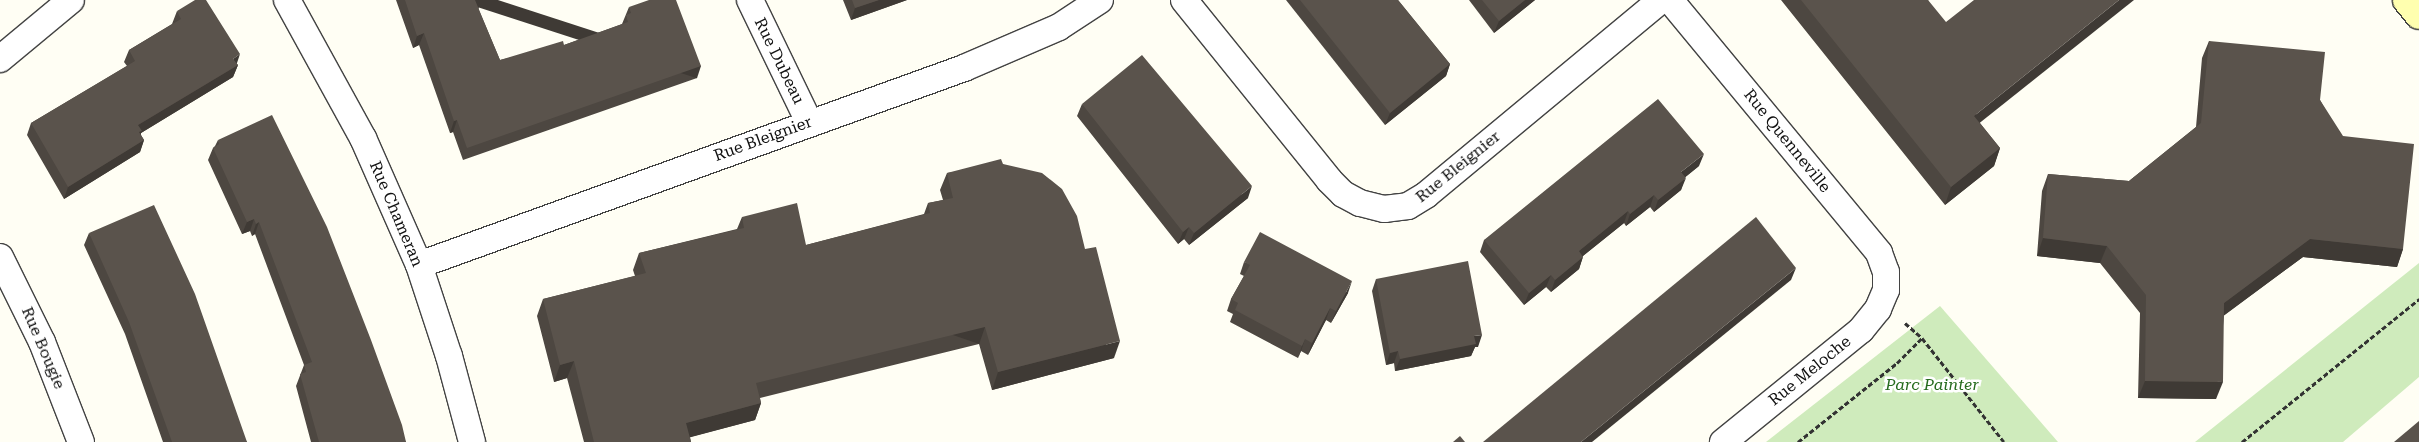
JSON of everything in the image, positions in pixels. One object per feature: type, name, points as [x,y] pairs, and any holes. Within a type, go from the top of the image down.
[{"type":"street","points":[[0,59],[71,0]]},
{"type":"street","name":"Rue Chameran","points":[[287,0],[363,138],[419,265],[449,356],[472,442]]},
{"type":"street","name":"Rue Dubeau","points":[[750,0],[809,122]]},
{"type":"street","name":"Rue Bleignier","points":[[419,265],[1011,49],[1059,27],[1100,0]]},
{"type":"street","name":"Rue Bleignier","points":[[1184,0],[1329,180],[1360,203],[1384,209],[1408,206],[1426,195],[1661,0]]},
{"type":"street","name":"Rue Quenneville","points":[[1670,0],[1879,253],[1886,272],[1886,290]]},
{"type":"street","points":[[2407,0],[2419,15]]},
{"type":"street","name":"Rue Bougie","points":[[0,257],[42,342],[81,442]]},
{"type":"street","name":"Rue Meloche","points":[[1723,442],[1861,330],[1878,309],[1886,290]]},
{"type":"path","points":[[2242,442],[2419,299]]},
{"type":"path","points":[[1903,321],[1922,338],[2004,442]]},
{"type":"path","points":[[1798,442],[1897,363],[1922,338]]},
{"type":"green space","points":[[2419,263],[2419,377],[2343,442],[2195,442]]},
{"type":"green space","name":"Parc Painter","points":[[1940,306],[2058,442],[1766,442]]},
{"type":"building","points":[[195,0],[206,0],[240,54],[233,59],[238,65],[138,125],[142,131],[139,132],[144,140],[68,187],[31,123],[135,61],[129,50],[181,19],[177,11]]},
{"type":"building","points":[[405,0],[475,0],[500,60],[563,41],[564,45],[628,22],[626,15],[631,13],[629,7],[649,0],[676,0],[701,66],[467,148],[457,120],[454,121],[424,33],[417,36]]},
{"type":"building","points":[[852,0],[879,0],[855,8]]},
{"type":"building","points":[[1300,0],[1398,0],[1450,64],[1390,113]]},
{"type":"building","points":[[1482,0],[1525,0],[1499,21]]},
{"type":"building","points":[[1801,0],[1928,0],[1946,22],[1974,0],[2119,0],[1974,116],[2000,148],[1951,187]]},
{"type":"building","points":[[2209,41],[2325,52],[2320,100],[2343,136],[2414,144],[2403,249],[2310,239],[2224,303],[2223,382],[2145,381],[2146,295],[2107,246],[2043,238],[2048,174],[2129,181],[2201,123]]},
{"type":"building","points":[[1142,55],[1252,186],[1194,233],[1189,227],[1183,232],[1082,104]]},
{"type":"building","points":[[1658,99],[1704,154],[1681,172],[1686,178],[1658,200],[1654,195],[1630,214],[1628,211],[1579,251],[1583,257],[1555,280],[1551,275],[1529,293],[1484,240]]},
{"type":"building","points":[[272,115],[327,227],[371,340],[402,425],[406,442],[319,442],[300,374],[306,372],[304,365],[312,362],[259,222],[256,224],[254,219],[247,222],[213,148],[219,144],[218,140]]},
{"type":"building","points":[[1001,159],[1003,164],[1042,173],[1062,189],[1077,216],[1085,249],[1096,247],[1120,341],[998,372],[985,327],[756,383],[761,403],[686,423],[691,442],[594,442],[574,361],[560,365],[543,299],[646,273],[639,253],[744,228],[742,217],[797,203],[806,245],[930,213],[928,203],[953,198],[947,173]]},
{"type":"building","points":[[154,205],[195,294],[247,442],[172,442],[129,322],[89,233]]},
{"type":"building","points":[[1756,217],[1796,268],[1581,442],[1483,442]]},
{"type":"building","points":[[1260,232],[1352,281],[1336,311],[1330,308],[1312,343],[1305,339],[1302,346],[1235,310],[1238,303],[1231,299],[1250,265],[1244,262]]},
{"type":"building","points":[[1468,261],[1482,335],[1474,336],[1476,344],[1400,359],[1398,351],[1390,353],[1376,279]]},
{"type":"building","points":[[2419,421],[2419,442],[2394,442]]},
{"type":"building","points":[[1460,436],[1465,442],[1453,442]]}]
